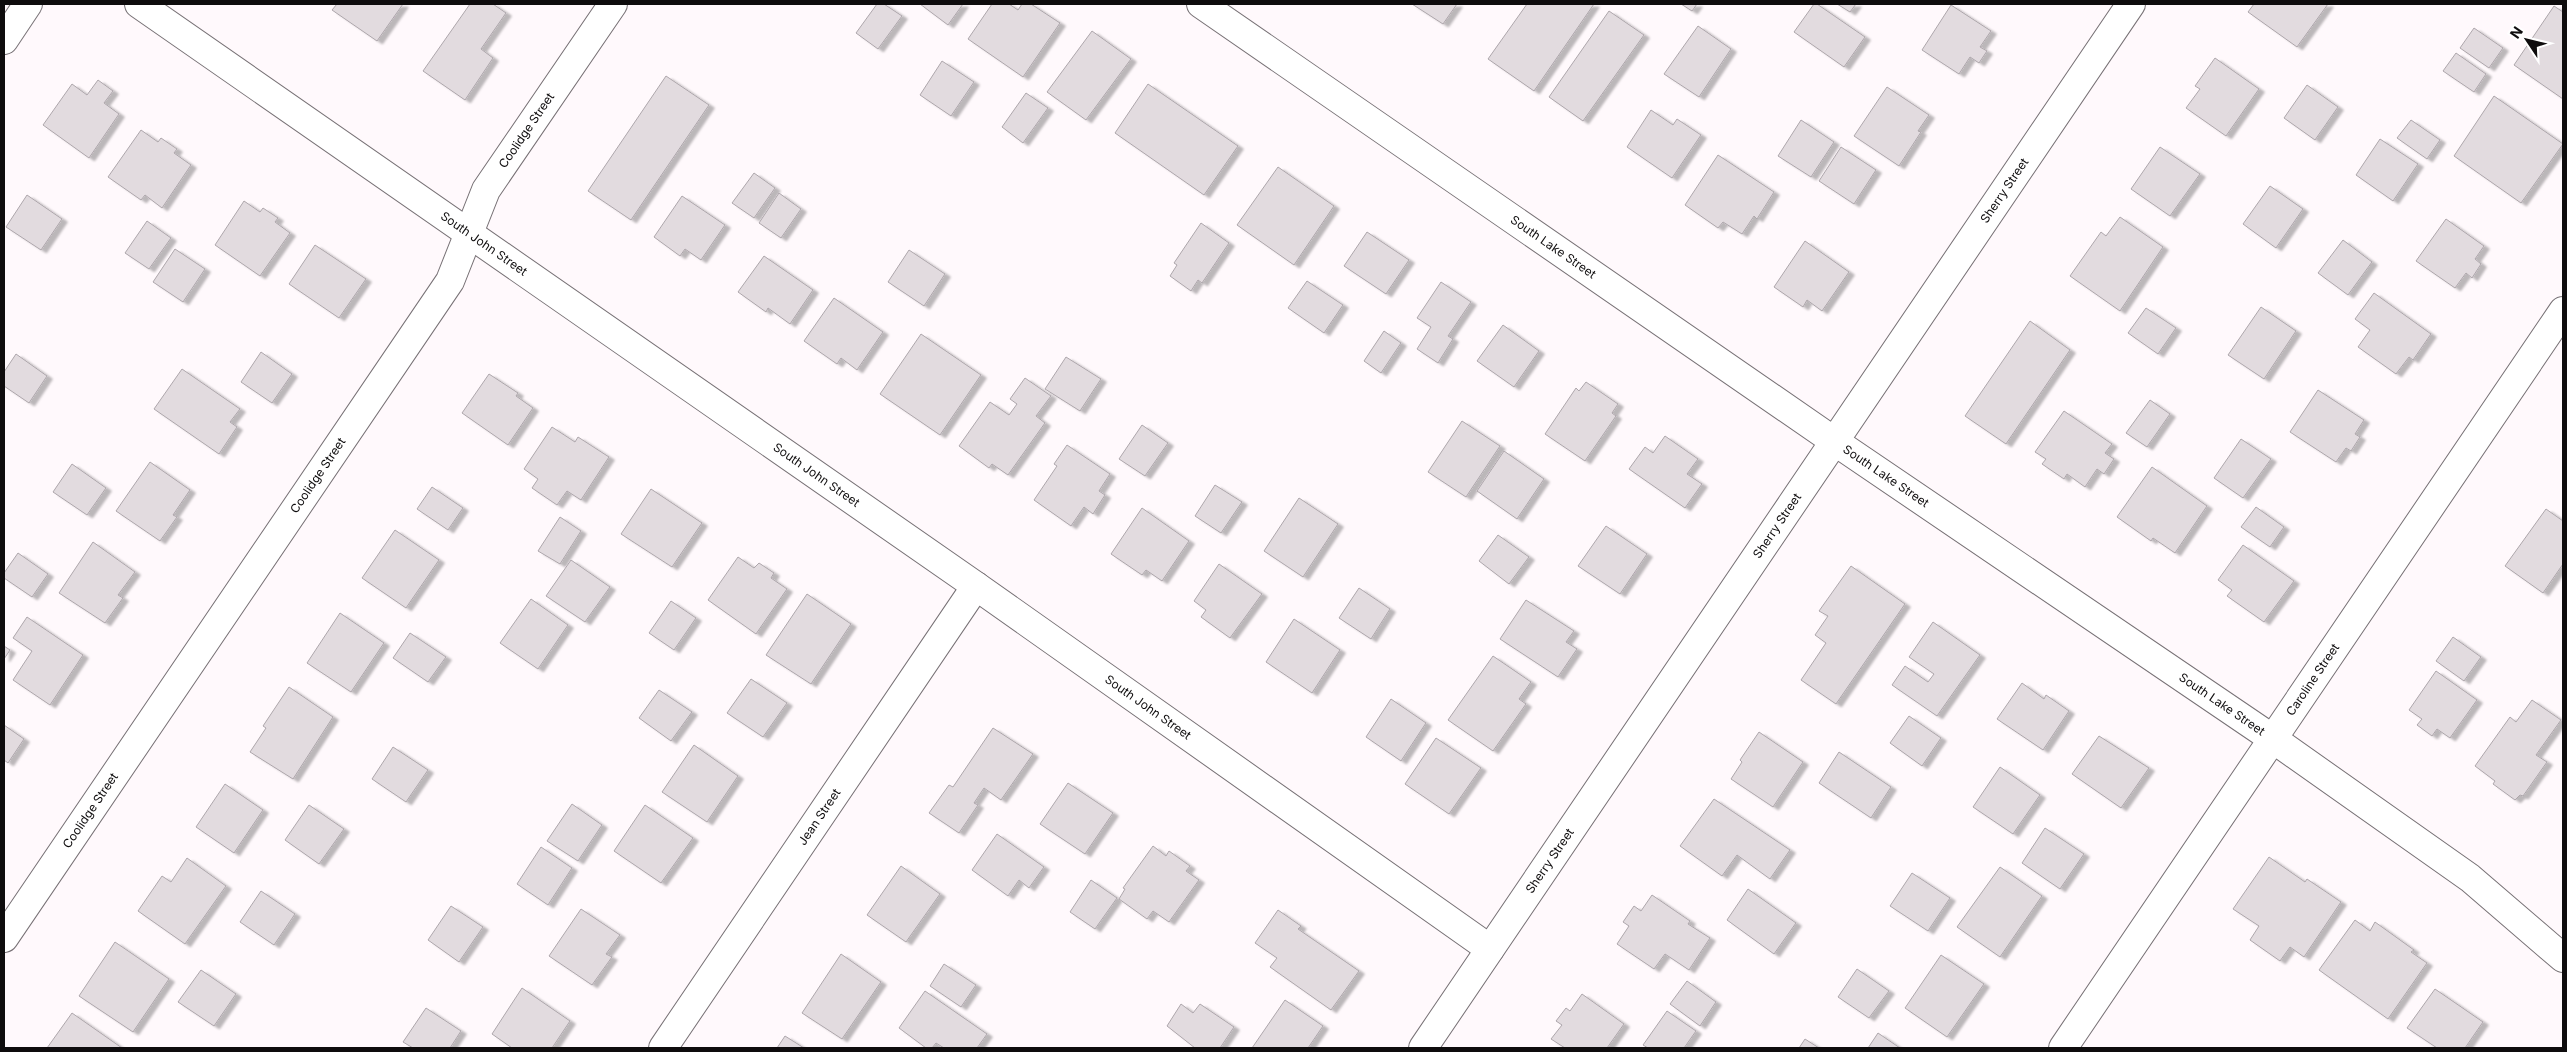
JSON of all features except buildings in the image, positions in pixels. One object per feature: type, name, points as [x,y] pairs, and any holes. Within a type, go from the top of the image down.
[{"type":"street","points":[[4,40],[28,4]]},
{"type":"street","name":"South John Street","points":[[139,4],[976,586],[1490,949]]},
{"type":"street","name":"Coolidge Street","points":[[4,938],[450,281],[486,190],[613,4]]},
{"type":"street","name":"South Lake Street","points":[[1201,4],[1834,441],[2273,739],[2470,878],[2563,958]]},
{"type":"street","name":"Sherry Street","points":[[1423,1048],[2131,4]]},
{"type":"street","name":"Caroline Street","points":[[2063,1048],[2563,311]]},
{"type":"street","name":"Jean Street","points":[[663,1048],[976,586]]}]
